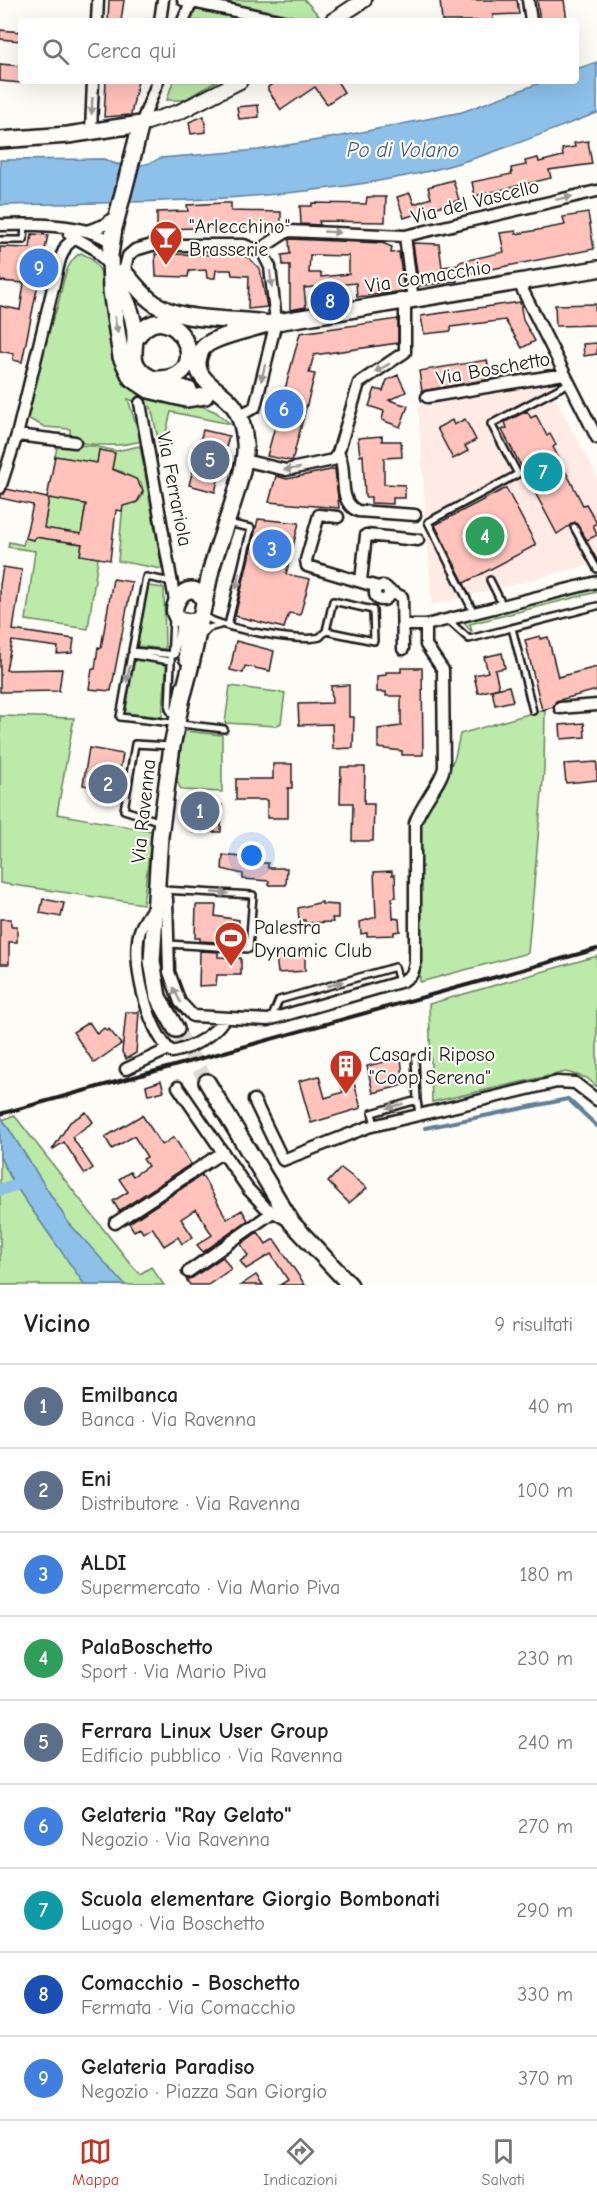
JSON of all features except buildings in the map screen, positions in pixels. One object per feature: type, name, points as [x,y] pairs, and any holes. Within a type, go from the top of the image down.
[{"type":"main road","points":[[0,140],[91,132],[144,117]]},
{"type":"main road","points":[[144,117],[135,143],[111,242],[135,340],[133,357],[138,368],[147,376],[205,396],[241,422]]},
{"type":"main road","points":[[117,269],[148,299],[170,310],[271,323]]},
{"type":"main road","points":[[117,269],[134,304],[146,316],[158,324],[174,327],[186,339],[193,378],[205,396]]},
{"type":"main road","points":[[117,269],[113,308],[126,371],[139,385],[149,390],[186,399],[205,396]]},
{"type":"main road","name":"Via Comacchio","points":[[188,356],[201,337],[231,328],[597,269]]},
{"type":"main road","name":"Via Comacchio","points":[[174,327],[206,323],[222,324],[231,328]]},
{"type":"main road","points":[[241,422],[234,406],[203,380],[198,367],[201,351],[214,339],[271,323]]},
{"type":"main road","points":[[135,340],[142,330],[158,324]]},
{"type":"main road","points":[[158,379],[176,375],[188,356]]},
{"type":"main road","name":"Via Ravenna","points":[[176,1029],[154,984],[152,961],[162,823],[171,746],[182,698],[188,656],[188,606],[212,570],[226,523],[246,449],[241,422]]},
{"type":"main road","name":"Via Ravenna","points":[[182,698],[196,653],[188,606]]},
{"type":"main road","points":[[207,1082],[292,1223],[350,1285]]},
{"type":"street","points":[[97,18],[98,0]]},
{"type":"street","points":[[160,18],[163,0]]},
{"type":"street","points":[[337,18],[364,0]]},
{"type":"street","points":[[528,0],[531,18]]},
{"type":"street","points":[[184,18],[188,1],[268,18]]},
{"type":"street","points":[[91,132],[93,84]]},
{"type":"street","points":[[144,117],[150,84]]},
{"type":"street","points":[[144,117],[157,84]]},
{"type":"street","points":[[144,117],[179,112],[234,84]]},
{"type":"street","name":"Via del Vascello","points":[[259,250],[288,231],[405,236],[597,191]]},
{"type":"street","points":[[0,488],[15,438],[60,259],[66,246],[80,234],[104,225],[119,210]]},
{"type":"street","points":[[0,225],[50,226],[111,242]]},
{"type":"street","points":[[80,234],[117,269],[135,250],[152,245],[244,245],[259,250],[266,257],[270,267],[271,323],[255,407],[241,422]]},
{"type":"street","points":[[243,460],[277,470],[292,470],[329,462],[338,453],[359,383],[405,352],[409,301],[405,236]]},
{"type":"street","name":"Via Boschetto","points":[[519,283],[597,438]]},
{"type":"street","name":"Via Boschetto","points":[[427,397],[567,378]]},
{"type":"street","name":"Via Ferrariola","points":[[140,403],[188,606]]},
{"type":"street","points":[[0,451],[15,438],[75,442]]},
{"type":"street","points":[[338,453],[343,464],[345,495],[350,507],[358,511],[415,515]]},
{"type":"street","points":[[338,517],[319,515],[307,564],[311,568],[378,587],[385,586],[402,597],[403,649]]},
{"type":"street","points":[[361,581],[366,535],[418,540]]},
{"type":"street","points":[[403,625],[426,625],[597,582]]},
{"type":"street","points":[[158,894],[164,891],[168,904],[171,982],[183,1007],[193,1016],[224,1019],[271,1019],[399,982],[412,974],[415,964],[415,823],[423,802],[439,780],[444,767],[443,670],[426,645],[426,625]]},
{"type":"street","points":[[560,708],[597,705]]},
{"type":"street","name":"Via Ravenna","points":[[158,894],[141,929],[138,943],[141,987],[147,1006],[173,1050]]},
{"type":"street","points":[[126,1069],[212,1033],[224,1019]]},
{"type":"street","points":[[254,1100],[283,1160],[375,1125],[563,1082],[581,1085],[597,1100]]},
{"type":"street","points":[[178,1087],[248,1189],[273,1212],[292,1223]]},
{"type":"street","points":[[116,1223],[223,1152]]},
{"type":"street","points":[[188,1272],[273,1212]]},
{"type":"lane","points":[[0,240],[24,240],[25,224]]},
{"type":"lane","points":[[474,613],[428,522],[518,474],[491,423],[567,378]]},
{"type":"lane","points":[[226,523],[251,528],[226,625]]},
{"type":"lane","points":[[574,527],[597,569]]},
{"type":"lane","points":[[170,658],[132,651],[146,577],[188,606],[226,625],[308,639],[320,637],[326,631],[333,601],[373,610],[374,640],[326,631]]},
{"type":"lane","points":[[490,579],[503,606]]},
{"type":"lane","points":[[177,722],[169,709],[171,622],[188,606]]},
{"type":"lane","points":[[188,606],[178,626],[177,652],[170,658],[131,655],[120,717],[224,729]]},
{"type":"lane","points":[[448,620],[469,639],[597,606]]},
{"type":"lane","name":"Via Ravenna","points":[[189,675],[195,667],[204,632],[226,625]]},
{"type":"lane","points":[[512,628],[532,711]]},
{"type":"lane","points":[[162,823],[124,810],[135,744],[171,746]]},
{"type":"lane","points":[[158,894],[253,895],[249,949],[168,944]]},
{"type":"lane","points":[[271,1019],[279,1000],[304,992],[395,967],[399,982]]},
{"type":"lane","points":[[367,975],[372,989]]},
{"type":"lane","points":[[304,992],[308,1008]]},
{"type":"lane","points":[[415,1058],[418,1114]]},
{"type":"lane","points":[[375,1125],[372,1113],[417,1101]]},
{"type":"shaded area","points":[[547,383],[597,476],[597,563],[432,605],[418,406]]},
{"type":"green space","points":[[219,0],[305,0],[319,16],[303,18]]},
{"type":"green space","points":[[196,8],[242,18],[193,18]]},
{"type":"green space","points":[[172,84],[212,84],[184,100],[167,100]]},
{"type":"green space","points":[[81,253],[91,258],[100,270],[120,362],[194,403],[216,412],[230,424],[171,412],[161,453],[151,407],[128,399],[141,441],[123,445],[70,441],[70,429],[45,427],[27,418],[48,325],[57,309],[68,267]]},
{"type":"green space","points":[[58,444],[94,446],[116,451],[140,446],[162,569],[118,561],[123,503],[133,503],[140,499],[143,492],[141,483],[127,477],[123,472],[112,469],[114,453],[99,450],[97,463],[55,456]]},
{"type":"green space","points":[[49,498],[86,504],[81,534],[44,528]]},
{"type":"green space","points":[[35,537],[82,544],[80,555],[98,558],[88,629],[26,620],[35,551],[8,547],[9,542],[23,545],[25,538],[34,540]]},
{"type":"green space","points":[[148,586],[164,588],[165,649],[137,646]]},
{"type":"green space","points":[[597,587],[597,592],[470,624],[472,632],[462,621]]},
{"type":"green space","points":[[135,658],[167,662],[162,717],[125,713]]},
{"type":"green space","points":[[230,686],[285,693],[281,723],[276,726],[225,723]]},
{"type":"green space","points":[[545,709],[544,769],[528,953],[420,982],[420,826],[427,804],[439,790],[455,757],[460,734]]},
{"type":"green space","points":[[0,716],[74,718],[57,814],[152,831],[143,904],[0,883]]},
{"type":"green space","points":[[185,731],[222,735],[222,792],[182,790],[178,784],[176,770]]},
{"type":"green space","points":[[597,956],[597,1087],[587,1078],[566,1072],[432,1102],[429,1004]]},
{"type":"green space","points":[[14,1115],[130,1263],[140,1274],[151,1267],[164,1285],[0,1285],[0,1121]]},
{"type":"water","name":"Po di Volano","points":[[597,62],[597,113],[508,147],[439,169],[365,183],[261,195],[157,201],[0,205],[0,160],[104,159],[132,166],[147,164],[160,158],[258,150],[462,112],[537,84],[579,84],[579,68]]},
{"type":"water","points":[[0,1115],[68,1222],[125,1285],[85,1285],[82,1281],[14,1184],[0,1157]]},
{"type":"waterway","points":[[425,1128],[568,1099],[597,1126]]},
{"type":"waterway","points":[[0,1190],[29,1180]]},
{"type":"tunnel","points":[[176,1029],[207,1082]]},
{"type":"railway","points":[[0,1114],[597,949]]},
{"type":"place","name":"\"Arlecchino\" Brasserie","points":[[166,266]]},
{"type":"place","name":"Gelateria Paradiso","points":[[39,268]]},
{"type":"place","name":"Comacchio - Boschetto","points":[[330,301]]},
{"type":"place","name":"Gelateria \"Ray Gelato\"","points":[[284,409]]},
{"type":"place","name":"Ferrara Linux User Group","points":[[210,460]]},
{"type":"place","name":"Scuola elementare Giorgio Bombonati","points":[[543,472]]},
{"type":"place","name":"PalaBoschetto","points":[[485,536]]},
{"type":"place","name":"ALDI","points":[[272,549]]},
{"type":"place","name":"Eni","points":[[108,784]]},
{"type":"place","name":"Emilbanca","points":[[200,811]]},
{"type":"place","name":"Palestra Dynamic Club","points":[[231,967]]},
{"type":"place","name":"Casa di Riposo \"Coop Serena\"","points":[[346,1095]]}]
